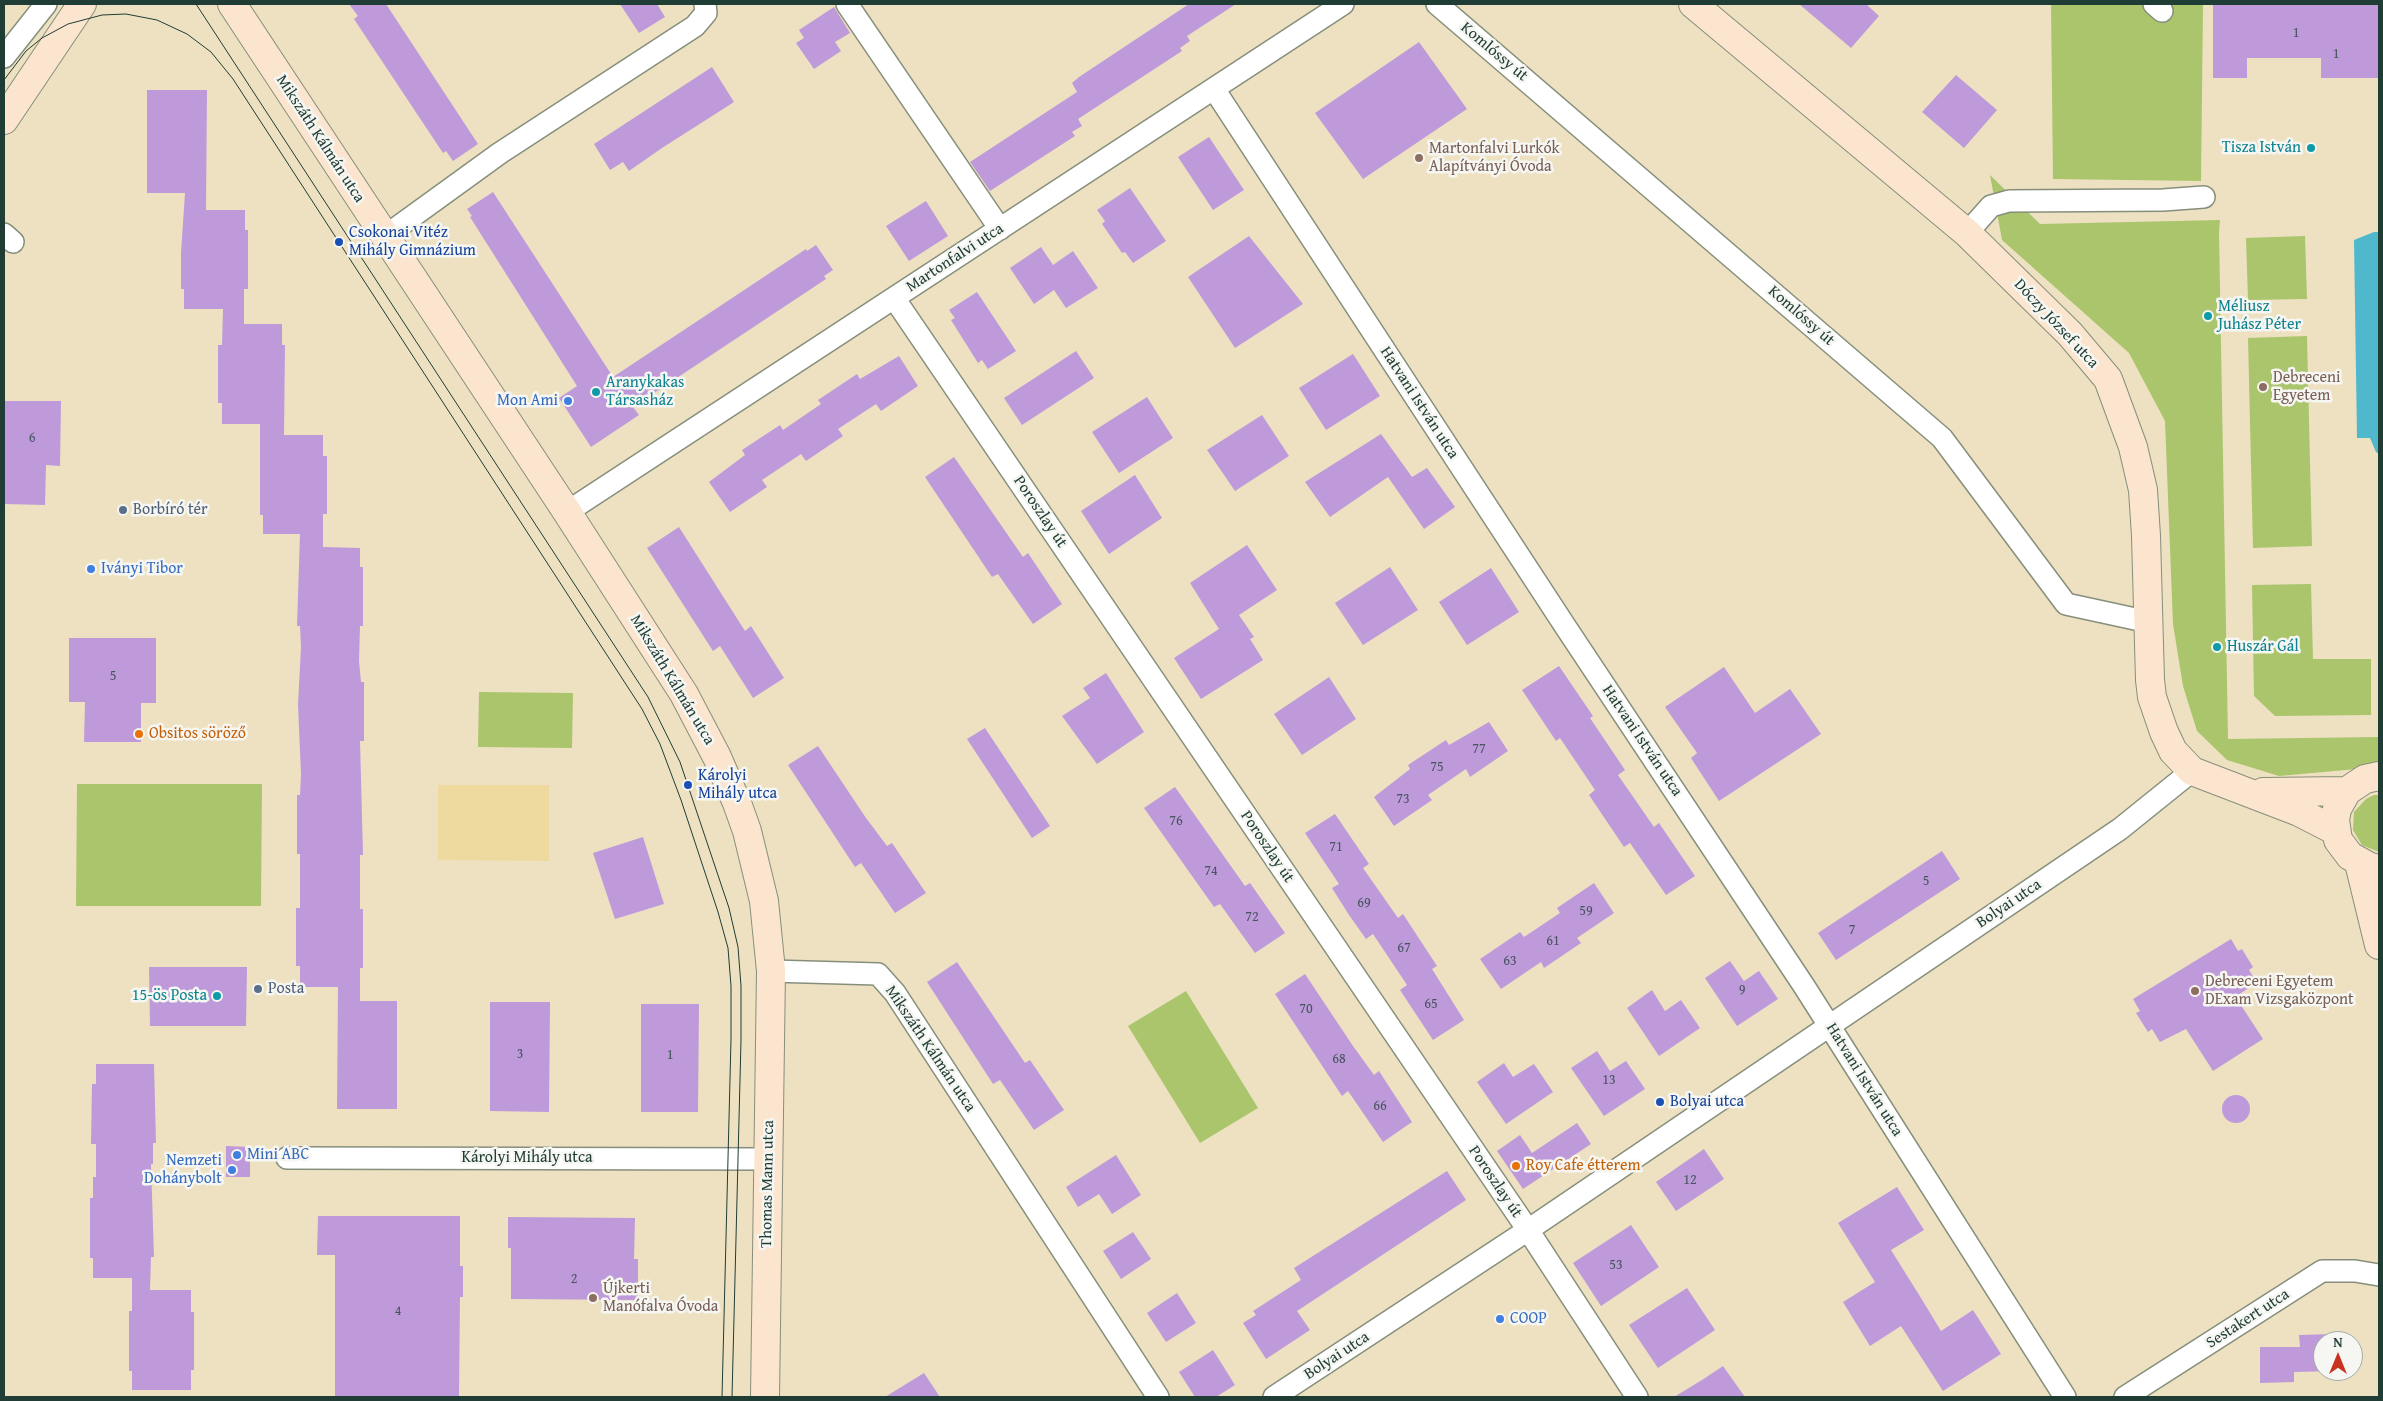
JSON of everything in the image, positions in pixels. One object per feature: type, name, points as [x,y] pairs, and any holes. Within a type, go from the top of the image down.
[{"type":"street","points":[[4,57],[46,4]]},
{"type":"street","points":[[4,120],[82,4]]},
{"type":"street","name":"Mikszáth Kálmán utca","points":[[232,4],[567,512],[684,694],[727,779],[747,831],[764,901],[771,971],[878,974],[895,993],[1158,1397]]},
{"type":"street","points":[[384,237],[500,153],[695,26],[706,13],[705,4]]},
{"type":"street","points":[[847,4],[1000,228]]},
{"type":"street","name":"Martonfalvi utca","points":[[567,512],[1343,4]]},
{"type":"street","name":"Komlóssy út","points":[[1438,4],[1942,438],[2066,604],[2149,622]]},
{"type":"street","name":"Dóczy József utca","points":[[1693,4],[1967,233],[2070,334],[2108,379],[2133,447],[2143,490],[2152,697],[2164,732],[2174,752],[2192,771]]},
{"type":"street","points":[[2154,4],[2162,11],[2162,4]]},
{"type":"street","name":"Hatvani István utca","points":[[1214,89],[1559,617],[1829,1024],[2065,1397]]},
{"type":"street","points":[[1967,233],[1991,206],[2009,201],[2162,200],[2204,197]]},
{"type":"street","name":"Poroszlay út","points":[[894,298],[1528,1230],[1637,1397]]},
{"type":"street","points":[[2192,771],[2222,784],[2252,792],[2299,812],[2336,831]]},
{"type":"street","name":"Bolyai utca","points":[[1274,1397],[1528,1230],[1829,1024],[2120,829],[2192,771]]},
{"type":"street","points":[[2379,776],[2365,779],[2347,791],[2337,809],[2336,831],[2343,848],[2369,866],[2379,945]]},
{"type":"street","points":[[2252,792],[2347,791]]},
{"type":"street","name":"Thomas Mann utca","points":[[765,1397],[771,971]]},
{"type":"street","name":"Károlyi Mihály utca","points":[[287,1158],[768,1159]]},
{"type":"street","name":"Sestakert utca","points":[[2125,1397],[2322,1271],[2354,1270],[2379,1275]]},
{"type":"green space","points":[[2051,4],[2203,4],[2201,181],[2053,179]]},
{"type":"green space","points":[[1990,175],[2040,224],[2220,220],[2228,739],[2379,737],[2379,767],[2279,776],[2227,760],[2197,731],[2183,686],[2173,624],[2165,421],[2129,353],[2002,240]]},
{"type":"green space","points":[[2305,236],[2307,299],[2248,300],[2246,238]]},
{"type":"green space","points":[[2307,336],[2312,546],[2253,548],[2248,338]]},
{"type":"green space","points":[[2311,584],[2313,659],[2371,659],[2371,715],[2275,716],[2254,696],[2252,585]]},
{"type":"green space","points":[[479,692],[573,693],[572,748],[478,747]]},
{"type":"green space","points":[[77,784],[262,784],[261,906],[76,906]]},
{"type":"green space","points":[[2379,795],[2379,852],[2362,845],[2353,830],[2354,812],[2366,799]]},
{"type":"green space","points":[[1186,991],[1258,1108],[1200,1143],[1128,1026]]},
{"type":"sand","points":[[438,785],[549,785],[549,861],[438,860]]},
{"type":"water","points":[[2374,232],[2379,232],[2379,454],[2376,452],[2370,438],[2357,438],[2354,240]]},
{"type":"building","points":[[349,4],[386,4],[478,144],[453,161],[446,151],[443,153],[354,19],[358,16]]},
{"type":"building","points":[[620,4],[657,4],[665,17],[639,33]]},
{"type":"building","points":[[1189,4],[1236,4],[1187,36],[1190,41],[1180,48],[1182,51],[1078,119],[1082,126],[1072,132],[1075,136],[990,191],[970,162],[1077,92],[1072,83],[1079,77]]},
{"type":"building","points":[[1799,4],[1866,4],[1879,16],[1851,48]]},
{"type":"building","points":[[2213,4],[2379,4],[2379,78],[2321,78],[2321,58],[2247,58],[2247,78],[2213,78]]},
{"type":"building","points":[[834,7],[850,33],[835,42],[841,51],[814,69],[796,43],[804,38],[799,30]]},
{"type":"building","points":[[1419,42],[1467,109],[1363,179],[1315,113]]},
{"type":"building","points":[[712,67],[734,102],[629,171],[623,162],[610,170],[594,144]]},
{"type":"building","points":[[1956,75],[1997,110],[1964,148],[1922,112]]},
{"type":"building","points":[[147,90],[207,90],[206,210],[245,210],[245,230],[248,230],[248,289],[244,289],[244,324],[282,324],[282,345],[285,345],[284,435],[323,435],[323,456],[327,456],[327,514],[323,514],[323,547],[360,548],[360,567],[363,567],[363,626],[360,626],[359,661],[361,682],[364,682],[364,741],[360,741],[363,855],[360,855],[360,909],[363,909],[363,968],[360,968],[360,1001],[397,1001],[397,1109],[337,1109],[338,987],[300,987],[300,966],[296,966],[296,908],[300,908],[300,854],[297,854],[297,795],[300,795],[301,774],[298,705],[301,647],[300,626],[297,626],[300,534],[263,534],[263,515],[260,515],[260,424],[222,424],[222,403],[218,403],[218,345],[222,345],[223,309],[184,309],[184,289],[181,289],[181,253],[185,193],[147,193]]},
{"type":"building","points":[[1209,137],[1244,190],[1213,210],[1178,157]]},
{"type":"building","points":[[1130,188],[1166,241],[1133,263],[1125,252],[1122,253],[1102,224],[1105,221],[1097,210]]},
{"type":"building","points":[[493,192],[613,377],[806,249],[807,251],[816,245],[833,270],[824,276],[826,279],[633,407],[639,415],[591,447],[559,398],[577,386],[470,217],[472,216],[467,209]]},
{"type":"building","points":[[926,201],[948,236],[909,261],[886,226]]},
{"type":"building","points":[[1249,236],[1303,304],[1235,348],[1188,277]]},
{"type":"building","points":[[1041,247],[1053,265],[1073,251],[1098,288],[1066,308],[1054,290],[1034,304],[1010,268]]},
{"type":"building","points":[[977,292],[1016,351],[988,369],[982,360],[978,363],[951,320],[955,318],[949,310]]},
{"type":"building","points":[[1076,351],[1094,378],[1022,425],[1004,398]]},
{"type":"building","points":[[1353,354],[1380,396],[1326,430],[1299,388]]},
{"type":"building","points":[[899,356],[918,386],[881,411],[876,404],[838,429],[843,436],[806,461],[801,454],[762,480],[767,487],[730,512],[709,482],[745,455],[742,450],[780,425],[783,430],[821,404],[818,400],[857,374],[860,379]]},
{"type":"building","points":[[1147,397],[1173,438],[1119,473],[1092,432]]},
{"type":"building","points":[[4,401],[61,401],[60,466],[46,465],[45,505],[4,504]]},
{"type":"building","points":[[1262,415],[1289,456],[1235,491],[1207,450]]},
{"type":"building","points":[[1381,434],[1412,477],[1427,468],[1455,507],[1424,529],[1388,477],[1330,517],[1305,482]]},
{"type":"building","points":[[954,457],[1023,557],[1028,553],[1062,604],[1033,624],[998,574],[992,577],[925,477]]},
{"type":"building","points":[[1135,475],[1162,518],[1109,554],[1081,511]]},
{"type":"building","points":[[679,527],[745,631],[751,626],[784,678],[753,698],[720,646],[713,651],[647,548]]},
{"type":"building","points":[[1247,545],[1277,590],[1239,615],[1254,637],[1250,639],[1263,660],[1201,699],[1174,658],[1219,629],[1190,583]]},
{"type":"building","points":[[1390,567],[1418,610],[1363,645],[1335,603]]},
{"type":"building","points":[[1491,568],[1519,612],[1467,645],[1439,602]]},
{"type":"building","points":[[69,638],[156,638],[156,703],[141,703],[141,742],[84,742],[85,702],[69,702]]},
{"type":"building","points":[[1559,666],[1593,716],[1590,718],[1625,770],[1618,775],[1654,827],[1659,823],[1695,876],[1666,895],[1630,843],[1624,847],[1589,795],[1595,790],[1560,738],[1556,741],[1522,690]]},
{"type":"building","points":[[1724,667],[1755,713],[1790,689],[1821,734],[1719,801],[1691,758],[1697,753],[1665,707]]},
{"type":"building","points":[[1106,673],[1144,732],[1097,764],[1062,716],[1090,698],[1083,688]]},
{"type":"building","points":[[1329,677],[1356,719],[1302,755],[1274,714]]},
{"type":"building","points":[[1489,722],[1508,751],[1470,777],[1466,769],[1428,795],[1432,800],[1394,826],[1374,797],[1410,769],[1408,765],[1446,740],[1449,745]]},
{"type":"building","points":[[985,728],[1050,826],[1032,838],[967,739]]},
{"type":"building","points":[[818,746],[866,818],[887,846],[892,843],[926,893],[895,913],[861,863],[855,867],[788,765]]},
{"type":"building","points":[[1175,787],[1245,886],[1250,883],[1285,933],[1255,953],[1220,904],[1214,907],[1144,808]]},
{"type":"building","points":[[1335,814],[1369,864],[1363,868],[1398,918],[1403,914],[1437,966],[1432,969],[1464,1020],[1433,1040],[1400,990],[1407,985],[1373,934],[1366,939],[1349,915],[1332,888],[1339,884],[1305,833]]},
{"type":"building","points":[[643,837],[664,904],[615,919],[593,853]]},
{"type":"building","points":[[1942,851],[1960,879],[1836,960],[1818,933]]},
{"type":"building","points":[[1594,883],[1614,913],[1577,938],[1581,943],[1544,968],[1541,962],[1501,989],[1480,959],[1520,932],[1524,937],[1560,913],[1557,908]]},
{"type":"building","name":"Debreceni Egyetem DExam Vizsgaközpont","points":[[2231,939],[2238,951],[2242,949],[2253,967],[2249,970],[2257,983],[2241,993],[2243,995],[2237,999],[2263,1039],[2213,1071],[2186,1029],[2160,1042],[2152,1029],[2148,1032],[2136,1013],[2140,1011],[2133,999]]},
{"type":"building","points":[[1730,961],[1744,981],[1759,971],[1778,999],[1737,1026],[1705,978]]},
{"type":"building","points":[[957,962],[1025,1063],[1030,1060],[1064,1110],[1034,1130],[1000,1080],[993,1084],[927,982]]},
{"type":"building","name":"15-ös Posta","points":[[149,967],[247,967],[246,1026],[150,1026]]},
{"type":"building","points":[[1305,974],[1353,1046],[1374,1075],[1379,1071],[1412,1122],[1383,1142],[1348,1091],[1342,1096],[1275,994]]},
{"type":"building","points":[[1652,990],[1665,1011],[1681,1000],[1700,1028],[1659,1056],[1627,1008]]},
{"type":"building","points":[[490,1002],[550,1002],[549,1112],[490,1111]]},
{"type":"building","points":[[641,1004],[699,1004],[698,1112],[641,1112]]},
{"type":"building","points":[[1597,1051],[1610,1071],[1626,1061],[1645,1089],[1604,1116],[1571,1068]]},
{"type":"building","points":[[1504,1063],[1513,1077],[1534,1064],[1553,1092],[1506,1124],[1477,1082]]},
{"type":"building","points":[[96,1064],[154,1064],[156,1143],[153,1143],[153,1164],[151,1164],[154,1257],[151,1257],[150,1290],[191,1290],[191,1312],[194,1312],[194,1370],[191,1370],[191,1390],[132,1390],[132,1371],[129,1371],[129,1311],[132,1311],[132,1278],[93,1278],[93,1258],[90,1258],[90,1198],[93,1198],[93,1177],[96,1177],[96,1144],[91,1144],[92,1084],[96,1084]]},
{"type":"building","points":[[2236,1095],[2246,1099],[2250,1109],[2246,1119],[2236,1123],[2226,1119],[2222,1109],[2226,1099]]},
{"type":"building","points":[[1577,1123],[1591,1144],[1523,1189],[1497,1151],[1520,1135],[1532,1153]]},
{"type":"building","points":[[226,1146],[250,1147],[250,1177],[226,1177]]},
{"type":"building","points":[[1704,1149],[1724,1179],[1676,1211],[1656,1182]]},
{"type":"building","points":[[1116,1155],[1141,1195],[1112,1214],[1099,1194],[1078,1207],[1066,1187]]},
{"type":"building","points":[[1447,1171],[1466,1200],[1297,1311],[1310,1330],[1266,1359],[1243,1323],[1256,1315],[1253,1311],[1301,1280],[1294,1268]]},
{"type":"building","points":[[1897,1187],[1924,1230],[1891,1250],[1941,1331],[1973,1310],[2001,1354],[1943,1391],[1901,1326],[1870,1346],[1843,1302],[1875,1282],[1838,1223]]},
{"type":"building","points":[[318,1216],[460,1216],[460,1266],[463,1266],[463,1297],[460,1297],[459,1397],[335,1397],[335,1255],[317,1255]]},
{"type":"building","points":[[508,1217],[635,1218],[634,1259],[638,1259],[638,1300],[511,1299],[511,1248],[508,1248]]},
{"type":"building","points":[[1631,1225],[1659,1267],[1601,1306],[1573,1263]]},
{"type":"building","points":[[1133,1232],[1151,1259],[1121,1279],[1103,1251]]},
{"type":"building","points":[[1687,1288],[1715,1330],[1658,1368],[1629,1325]]},
{"type":"building","points":[[1177,1293],[1196,1323],[1166,1342],[1147,1313]]},
{"type":"building","points":[[2299,1335],[2313,1335],[2313,1372],[2294,1372],[2294,1382],[2260,1383],[2260,1347],[2300,1347]]},
{"type":"building","points":[[1213,1350],[1235,1385],[1216,1397],[1195,1397],[1179,1372]]},
{"type":"building","points":[[1723,1366],[1745,1397],[1674,1397],[1702,1380]]},
{"type":"building","points":[[924,1373],[940,1397],[885,1397]]},
{"type":"tram line","points":[[196,4],[648,697],[680,762],[729,908],[738,947],[741,986],[741,1040],[732,1397]]},
{"type":"tram line","points":[[4,80],[26,51],[42,38],[68,24],[102,15],[126,14],[157,20],[187,34],[211,52],[233,79],[642,709],[660,744],[681,800],[728,948],[731,986],[731,1039],[722,1397]]},
{"type":"place","name":"Tisza István","points":[[2311,148]]},
{"type":"place","name":"Martonfalvi Lurkók Alapítványi Óvoda","points":[[1419,158]]},
{"type":"place","name":"Csokonai Vitéz Mihály Gimnázium","points":[[339,242]]},
{"type":"place","name":"Méliusz Juhász Péter","points":[[2208,316]]},
{"type":"place","name":"Debreceni Egyetem","points":[[2263,387]]},
{"type":"place","name":"Aranykakas Társasház","points":[[596,392]]},
{"type":"place","name":"Mon Ami","points":[[568,401]]},
{"type":"place","name":"Borbíró tér","points":[[123,510]]},
{"type":"place","name":"Iványi Tibor","points":[[91,569]]},
{"type":"place","name":"Huszár Gál","points":[[2217,647]]},
{"type":"place","name":"Obsitos söröző","points":[[139,734]]},
{"type":"place","name":"Károlyi Mihály utca","points":[[688,785]]},
{"type":"place","name":"Posta","points":[[258,989]]},
{"type":"place","name":"Debreceni Egyetem DExam Vizsgaközpont","points":[[2195,991]]},
{"type":"place","name":"15-ös Posta","points":[[217,996]]},
{"type":"place","name":"Bolyai utca","points":[[1660,1102]]},
{"type":"place","name":"Mini ABC","points":[[237,1155]]},
{"type":"place","name":"Roy Cafe étterem","points":[[1516,1166]]},
{"type":"place","name":"Nemzeti Dohánybolt","points":[[232,1170]]},
{"type":"place","name":"Újkerti Manófalva Óvoda","points":[[593,1298]]},
{"type":"place","name":"COOP","points":[[1500,1319]]}]
